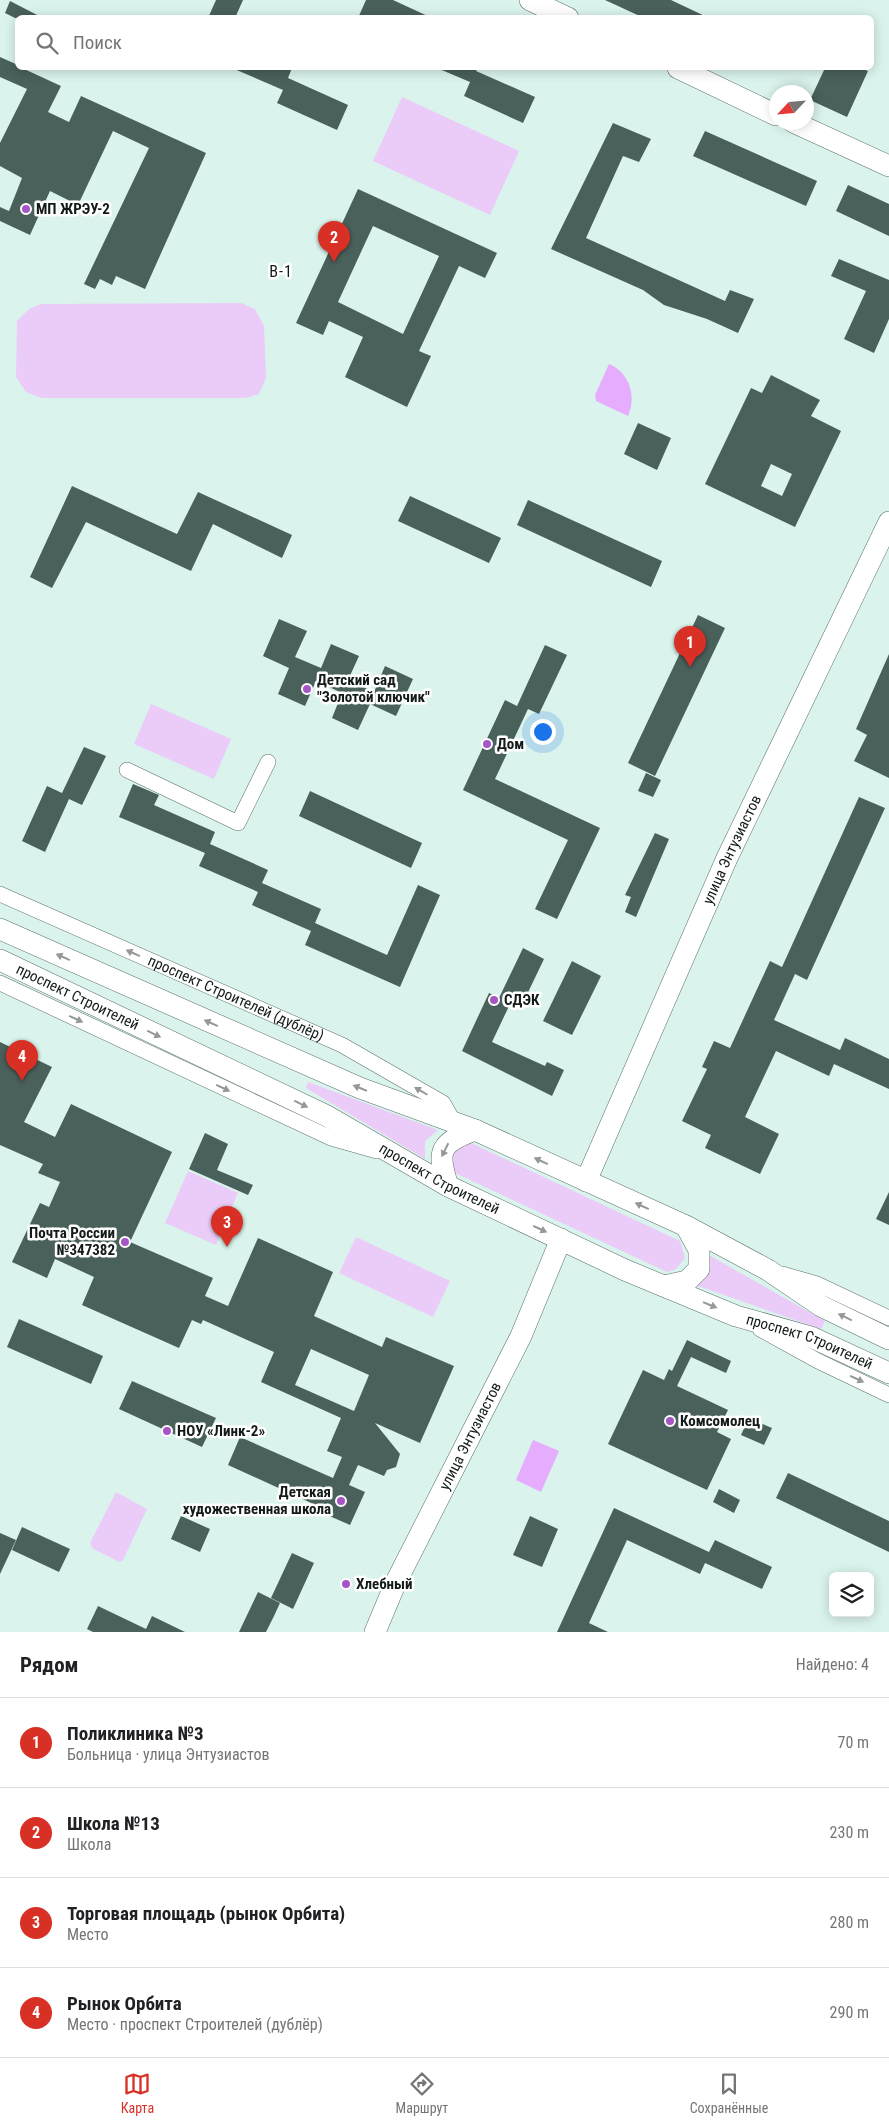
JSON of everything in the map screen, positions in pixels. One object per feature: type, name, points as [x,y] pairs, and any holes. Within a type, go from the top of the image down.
[{"type":"main road","points":[[530,0],[562,15]]},
{"type":"main road","points":[[682,70],[769,112]]},
{"type":"main road","points":[[810,130],[889,166]]},
{"type":"main road","name":"улица Энтузиастов","points":[[591,1183],[727,858],[828,658],[889,522]]},
{"type":"main road","points":[[828,658],[889,544]]},
{"type":"main road","name":"проспект Строителей","points":[[0,929],[360,1088],[455,1124],[476,1130],[686,1226],[768,1270],[821,1306],[889,1339]]},
{"type":"main road","name":"проспект Строителей","points":[[0,960],[327,1116],[448,1186],[567,1242],[736,1316],[811,1337],[889,1374]]},
{"type":"main road","points":[[448,1186],[440,1162],[444,1148],[453,1138],[476,1130]]},
{"type":"main road","points":[[664,1286],[687,1281],[699,1269],[699,1250],[686,1226]]},
{"type":"main road","points":[[388,1632],[547,1301],[567,1242]]},
{"type":"main road","name":"улица Энтузиастов","points":[[375,1632],[396,1582],[567,1242]]},
{"type":"street","points":[[127,770],[238,823],[268,762]]},
{"type":"street","name":"проспект Строителей (дублёр)","points":[[0,894],[342,1045],[443,1103],[455,1124]]},
{"type":"street","points":[[0,983],[331,1138],[394,1156]]},
{"type":"street","points":[[768,1270],[817,1284],[889,1318]]},
{"type":"street","points":[[736,1316],[818,1361],[889,1394]]},
{"type":"shaded area","points":[[402,97],[519,151],[490,215],[373,161]]},
{"type":"shaded area","points":[[241,303],[255,309],[264,326],[266,378],[259,394],[246,398],[41,398],[26,392],[16,377],[17,321],[29,309],[41,304]]},
{"type":"shaded area","points":[[609,364],[622,373],[629,386],[632,401],[628,416],[596,401],[595,395]]},
{"type":"shaded area","points":[[151,704],[231,739],[214,779],[134,744]]},
{"type":"shaded area","points":[[308,1082],[438,1130],[425,1141],[425,1159],[306,1088]]},
{"type":"shaded area","points":[[469,1142],[680,1241],[685,1258],[676,1269],[667,1272],[453,1172],[451,1151]]},
{"type":"shaded area","points":[[188,1171],[238,1193],[216,1245],[165,1223]]},
{"type":"shaded area","points":[[356,1237],[450,1281],[433,1317],[339,1273]]},
{"type":"shaded area","points":[[707,1254],[825,1321],[821,1329],[695,1285]]},
{"type":"shaded area","points":[[533,1440],[559,1451],[541,1492],[516,1480]]},
{"type":"shaded area","points":[[116,1492],[147,1509],[123,1560],[119,1562],[92,1548],[90,1543]]},
{"type":"building","points":[[216,0],[243,0],[236,15],[209,15]]},
{"type":"building","points":[[366,0],[393,0],[426,15],[359,15]]},
{"type":"building","points":[[605,0],[671,0],[703,15],[638,15]]},
{"type":"building","points":[[10,1],[37,15],[15,15],[15,18],[5,13]]},
{"type":"building","points":[[0,57],[15,64],[15,70],[26,70],[61,86],[48,112],[69,122],[81,96],[206,153],[145,289],[116,276],[112,285],[100,279],[95,289],[84,284],[149,148],[113,131],[78,205],[50,191],[30,235],[0,221],[0,207],[9,211],[22,178],[0,166],[0,143],[27,89],[0,77]]},
{"type":"building","points":[[237,70],[291,70],[288,78],[348,105],[337,130],[277,103],[283,90]]},
{"type":"building","points":[[442,70],[477,70],[535,97],[523,123],[464,96],[470,82]]},
{"type":"building","points":[[824,70],[868,71],[847,117],[814,102],[814,91]]},
{"type":"building","points":[[613,123],[651,139],[639,162],[623,156],[586,238],[725,301],[730,290],[754,299],[738,333],[707,319],[664,305],[643,290],[551,249]]},
{"type":"building","points":[[705,131],[817,181],[806,206],[693,156]]},
{"type":"building","points":[[848,185],[889,204],[889,236],[836,211]]},
{"type":"building","points":[[358,189],[497,253],[485,278],[459,266],[419,351],[431,356],[407,407],[345,377],[363,337],[329,321],[323,335],[296,323]],"holes":[[[373,226],[439,256],[403,334],[338,302]]]},
{"type":"building","points":[[839,259],[889,280],[889,319],[874,353],[844,339],[866,291],[831,276]]},
{"type":"building","points":[[771,375],[820,400],[811,416],[841,431],[795,527],[705,484],[751,388],[762,393]],"holes":[[[771,464],[792,474],[782,496],[761,486]]]},
{"type":"building","points":[[638,423],[671,438],[657,470],[624,454]]},
{"type":"building","points":[[72,486],[177,534],[198,492],[292,535],[282,558],[213,524],[191,571],[86,522],[52,588],[30,577]]},
{"type":"building","points":[[410,496],[501,538],[489,563],[398,521]]},
{"type":"building","points":[[528,500],[662,561],[651,587],[517,525]]},
{"type":"building","points":[[698,615],[725,628],[655,776],[628,763]]},
{"type":"building","points":[[279,619],[307,631],[295,657],[321,668],[331,644],[359,656],[348,680],[374,692],[385,666],[413,679],[396,716],[370,704],[358,730],[332,718],[342,693],[316,681],[305,706],[278,694],[289,668],[263,656]]},
{"type":"building","points":[[545,645],[567,655],[539,714],[528,709],[495,779],[600,828],[557,919],[535,909],[568,840],[463,790],[505,700],[517,706]]},
{"type":"building","points":[[889,654],[889,778],[854,761],[867,735],[856,729]]},
{"type":"building","points":[[84,747],[106,756],[82,805],[69,799],[45,852],[22,841],[47,786],[62,793]]},
{"type":"building","points":[[646,773],[661,780],[653,797],[638,791]]},
{"type":"building","points":[[133,784],[159,795],[154,805],[215,832],[210,844],[268,870],[262,883],[321,909],[315,923],[387,955],[418,885],[440,895],[400,987],[305,945],[311,931],[252,905],[258,892],[199,866],[205,853],[119,817]]},
{"type":"building","points":[[310,791],[422,843],[411,868],[299,816]]},
{"type":"building","points":[[859,797],[885,808],[807,980],[795,974],[774,1020],[840,1050],[845,1038],[889,1059],[889,1089],[834,1064],[829,1076],[776,1051],[745,1117],[779,1134],[760,1174],[705,1148],[711,1135],[682,1121],[707,1069],[702,1067],[714,1041],[730,1048],[770,961],[782,967]]},
{"type":"building","points":[[655,833],[669,839],[636,917],[625,912],[631,897],[625,895]]},
{"type":"building","points":[[523,948],[544,959],[520,1009],[510,1004],[492,1042],[545,1066],[547,1062],[564,1070],[552,1096],[462,1051],[489,993],[499,998]]},
{"type":"building","points":[[572,961],[601,976],[572,1035],[543,1021]]},
{"type":"building","points":[[0,1042],[52,1067],[24,1122],[55,1137],[71,1104],[172,1152],[130,1242],[213,1278],[205,1296],[228,1306],[258,1238],[333,1272],[314,1316],[382,1347],[386,1337],[454,1366],[420,1443],[375,1423],[400,1454],[396,1467],[387,1470],[384,1476],[358,1465],[349,1485],[365,1492],[350,1525],[318,1511],[320,1507],[228,1465],[240,1437],[333,1478],[342,1457],[327,1451],[341,1418],[261,1382],[274,1352],[203,1320],[201,1324],[192,1320],[179,1348],[82,1305],[94,1277],[55,1259],[47,1278],[12,1262],[40,1203],[49,1207],[60,1182],[38,1173],[43,1164],[0,1145]],"holes":[[[311,1349],[369,1375],[354,1411],[295,1385]]]},
{"type":"building","points":[[205,1133],[228,1144],[217,1170],[253,1185],[248,1195],[189,1169]]},
{"type":"building","points":[[889,1192],[889,1225],[876,1219]]},
{"type":"building","points":[[19,1319],[103,1356],[91,1384],[7,1347]]},
{"type":"building","name":"Комсомолец","points":[[687,1340],[731,1361],[726,1373],[691,1357],[677,1386],[728,1410],[717,1432],[731,1439],[707,1490],[608,1444],[643,1370],[664,1380],[669,1369],[672,1371]]},
{"type":"building","points":[[132,1381],[216,1418],[202,1447],[119,1409]]},
{"type":"building","points":[[749,1418],[772,1428],[764,1445],[741,1435]]},
{"type":"building","points":[[788,1473],[889,1521],[889,1552],[776,1498]]},
{"type":"building","points":[[719,1489],[740,1500],[734,1513],[713,1502]]},
{"type":"building","points":[[614,1508],[709,1552],[715,1540],[772,1567],[762,1589],[705,1563],[700,1574],[627,1540],[589,1623],[608,1632],[557,1632]]},
{"type":"building","points":[[181,1516],[210,1529],[200,1552],[171,1539]]},
{"type":"building","points":[[530,1516],[558,1529],[542,1567],[513,1555]]},
{"type":"building","points":[[22,1527],[70,1549],[59,1572],[12,1550]]},
{"type":"building","points":[[0,1533],[16,1540],[0,1574]]},
{"type":"building","points":[[292,1553],[314,1563],[293,1609],[271,1598]]},
{"type":"building","points":[[258,1592],[280,1603],[274,1616],[266,1632],[239,1632]]},
{"type":"building","points":[[98,1606],[146,1629],[152,1616],[185,1632],[93,1632],[87,1629]]},
{"type":"place","name":"МП ЖРЭУ-2","points":[[26,209]]},
{"type":"place","name":"Школа №13","points":[[334,262]]},
{"type":"place","name":"Поликлиника №3","points":[[690,667]]},
{"type":"place","name":"Детский сад \"Золотой ключик\"","points":[[307,689]]},
{"type":"place","name":"Дом","points":[[487,744]]},
{"type":"place","name":"СДЭК","points":[[494,1000]]},
{"type":"place","name":"Рынок Орбита","points":[[22,1081]]},
{"type":"place","name":"Почта России №347382","points":[[125,1242]]},
{"type":"place","name":"Торговая площадь (рынок Орбита)","points":[[227,1247]]},
{"type":"place","name":"Комсомолец","points":[[670,1421]]},
{"type":"place","name":"НОУ «Линк-2»","points":[[167,1431]]},
{"type":"place","name":"Детская художественная школа","points":[[341,1501]]},
{"type":"place","name":"Хлебный","points":[[346,1584]]},
{"type":"district","name":"В-1","points":[[281,271]]}]
